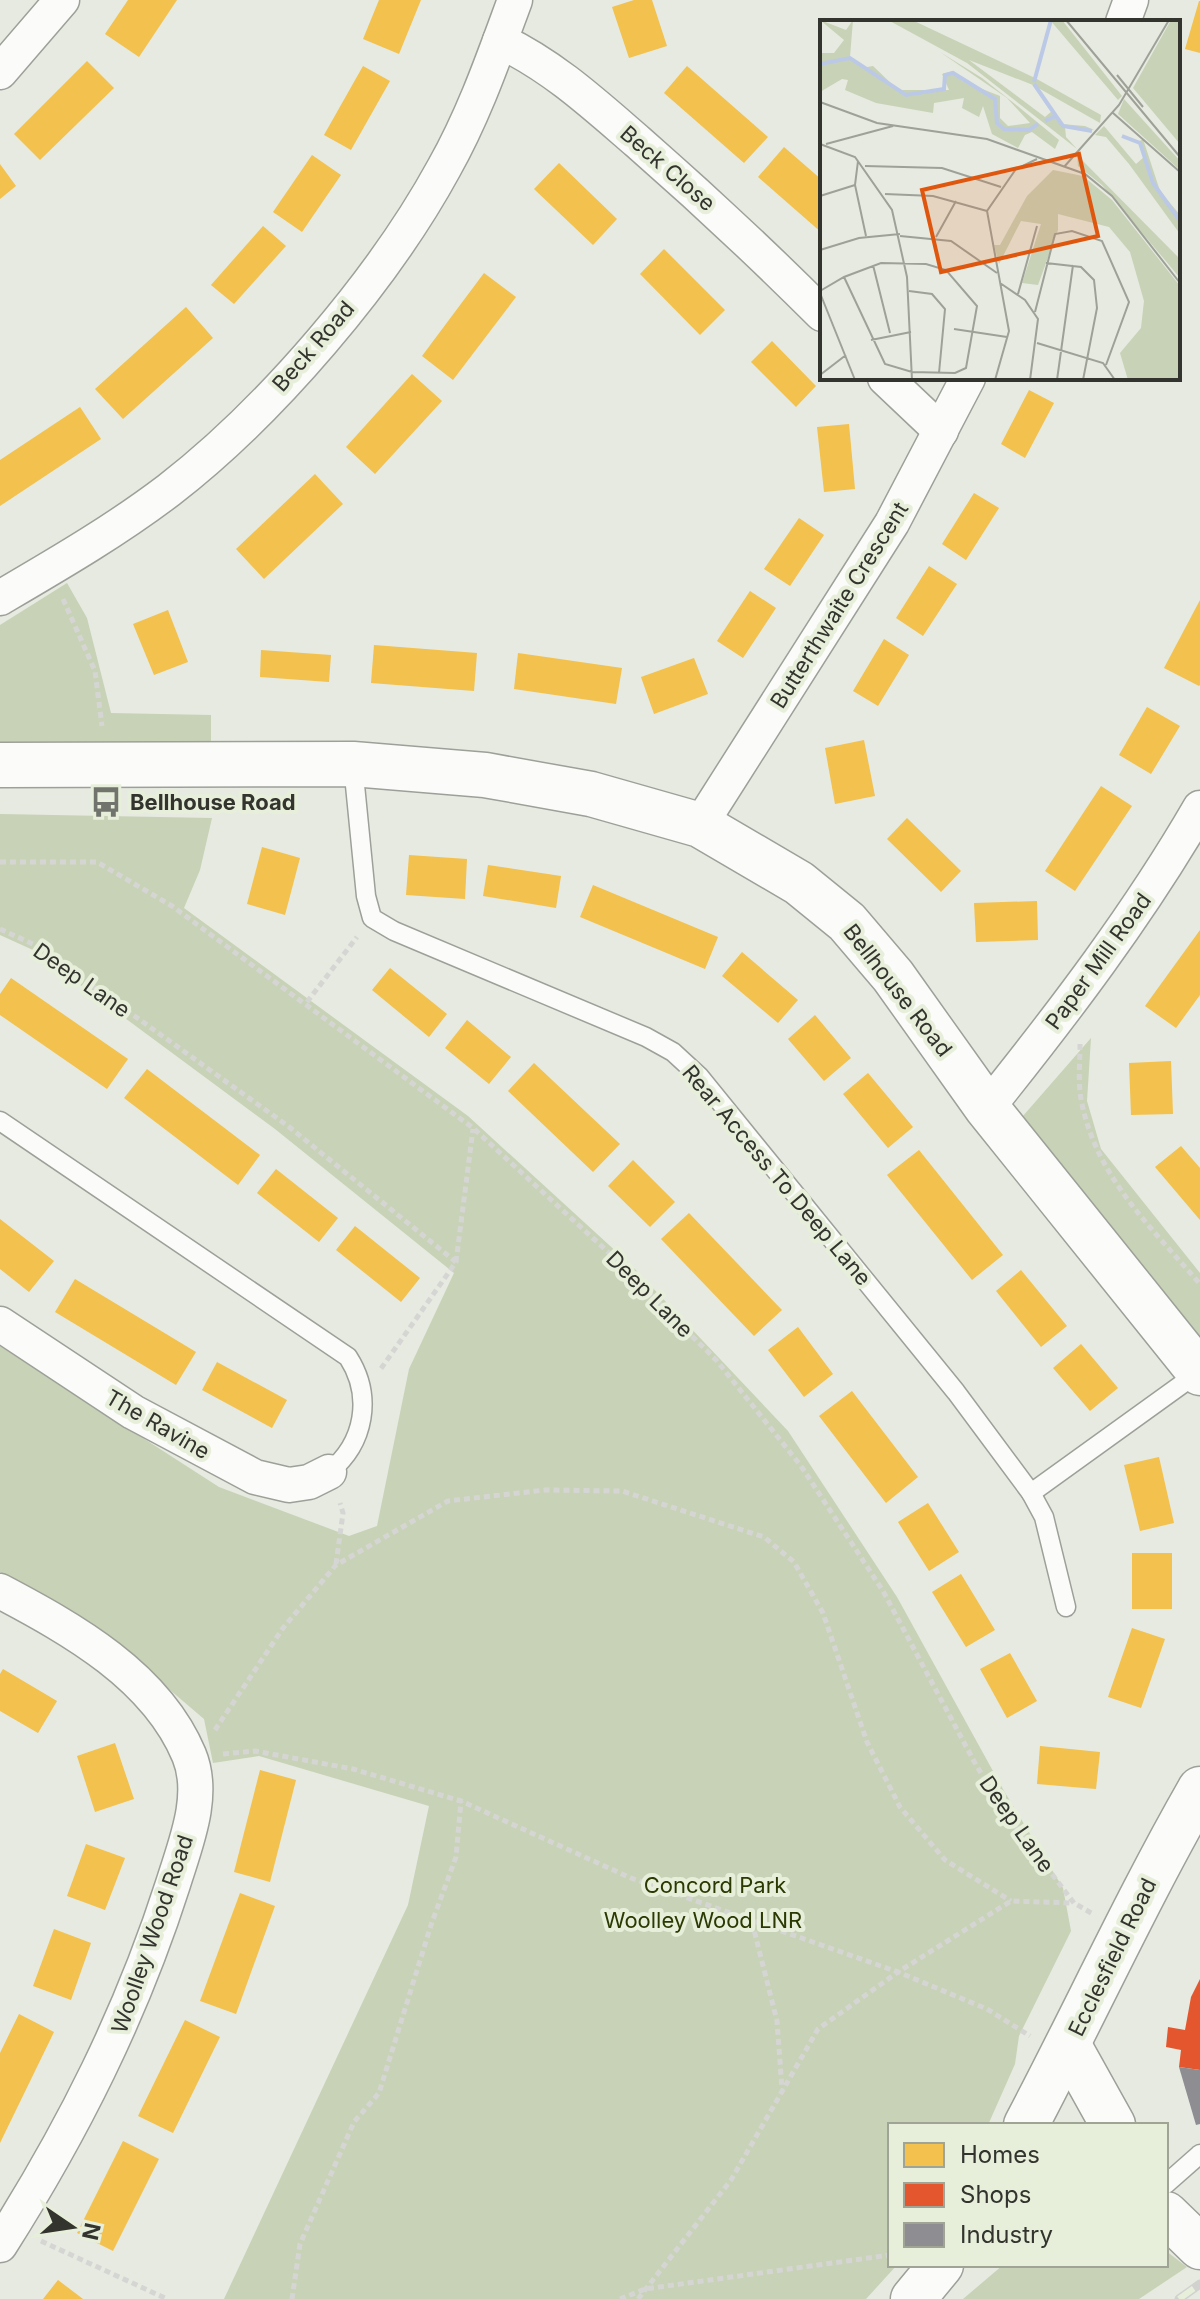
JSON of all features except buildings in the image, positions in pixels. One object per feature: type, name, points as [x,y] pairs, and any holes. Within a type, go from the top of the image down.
[{"type":"main road","name":"Bellhouse Road","points":[[0,765],[353,764],[485,775],[591,794],[700,825],[799,883],[847,922],[893,976],[987,1108],[1200,1373]]},
{"type":"main road","name":"Ecclesfield Road","points":[[1027,2123],[1069,2046],[1121,1931],[1200,1789]]},
{"type":"main road","points":[[1069,2046],[1112,2123]]},
{"type":"main road","points":[[1168,2216],[1200,2247]]},
{"type":"main road","points":[[913,2299],[939,2267]]},
{"type":"street","points":[[0,72],[62,0]]},
{"type":"street","name":"Beck Road","points":[[0,598],[93,544],[171,488],[254,413],[333,325],[402,236],[444,168],[515,0]]},
{"type":"street","points":[[1124,20],[1131,0]]},
{"type":"street","name":"Beck Close","points":[[500,41],[552,69],[589,99],[732,224],[820,312]]},
{"type":"street","points":[[887,380],[941,431]]},
{"type":"street","name":"Butterthwaite Crescent","points":[[700,825],[869,561],[967,380]]},
{"type":"street","name":"Paper Mill Road","points":[[987,1108],[1071,1004],[1166,866],[1200,808]]},
{"type":"street","name":"The Ravine","points":[[0,1324],[133,1412],[255,1477],[289,1485],[309,1482],[329,1472]]},
{"type":"street","name":"Woolley Wood Road","points":[[0,1591],[93,1647],[137,1682],[163,1708],[196,1756],[195,1801],[189,1833],[153,1945],[111,2050],[6,2236]]},
{"type":"lane","points":[[353,764],[366,896],[372,918]]},
{"type":"lane","name":"Rear Access To Deep Lane","points":[[372,918],[394,931],[610,1020],[673,1052],[699,1076],[956,1392],[1031,1493],[1044,1517],[1066,1607]]},
{"type":"lane","points":[[0,1121],[348,1357],[362,1382],[364,1404],[359,1428],[342,1461],[329,1472]]},
{"type":"lane","points":[[1031,1493],[1200,1373]]},
{"type":"lane","points":[[1168,2182],[1200,2154]]},
{"type":"path","points":[[48,570],[76,623],[95,671],[106,764]]},
{"type":"path","name":"Deep Lane","points":[[0,862],[97,862],[172,906],[307,1002],[473,1128],[608,1252],[717,1361],[801,1466],[883,1591],[976,1765],[1012,1822],[1074,1903],[1121,1931]]},
{"type":"path","points":[[307,1002],[372,918]]},
{"type":"path","name":"Deep Lane","points":[[0,929],[37,946],[288,1126],[456,1262]]},
{"type":"path","points":[[1071,1004],[1080,1043],[1080,1096],[1091,1138],[1114,1185],[1200,1284]]},
{"type":"path","points":[[362,1382],[384,1368],[456,1262],[473,1128]]},
{"type":"path","points":[[329,1472],[343,1513],[336,1565]]},
{"type":"path","points":[[196,1756],[283,1628],[336,1565],[448,1501],[545,1490],[622,1491],[764,1537],[794,1562],[823,1613],[867,1742],[900,1807],[945,1860],[1011,1901],[1074,1903]]},
{"type":"path","points":[[196,1756],[255,1751],[353,1769],[461,1801],[631,1878],[898,1972],[987,2009],[1028,2036],[1069,2046]]},
{"type":"path","points":[[292,2299],[300,2244],[354,2122],[379,2093],[431,1925],[456,1857],[461,1801]]},
{"type":"path","points":[[638,2299],[731,2180],[818,2029],[898,1972],[1011,1901]]},
{"type":"path","points":[[752,1921],[777,2021],[782,2092]]},
{"type":"path","points":[[6,2236],[167,2299]]},
{"type":"path","points":[[620,2299],[645,2289],[888,2255]]},
{"type":"green space","points":[[67,583],[87,618],[111,713],[211,715],[211,749],[0,746],[0,625]]},
{"type":"green space","name":"Concord Park","points":[[0,814],[212,818],[200,870],[184,908],[468,1116],[632,1266],[788,1431],[897,1597],[1004,1791],[1063,1888],[1071,1931],[1019,2036],[1015,2064],[989,2123],[888,2123],[888,2267],[895,2267],[866,2299],[224,2299],[408,1905],[429,1806],[259,1756],[213,1763],[204,1719],[94,1625],[0,1572],[0,1346],[219,1487],[349,1536],[377,1526],[409,1369],[454,1273],[275,1129],[33,950],[0,935]]},
{"type":"green space","points":[[1091,1038],[1087,1101],[1101,1149],[1200,1273],[1200,1338],[1023,1116]]},
{"type":"green space","points":[[1168,2253],[1187,2267],[1139,2299],[963,2299],[1001,2267],[1168,2267]]},
{"type":"railway","points":[[1179,2299],[1200,2284]]},
{"type":"place","name":"Bellhouse Road","points":[[106,802]]},
{"type":"park label","name":"Woolley Wood LNR","points":[[703,1920]]}]
